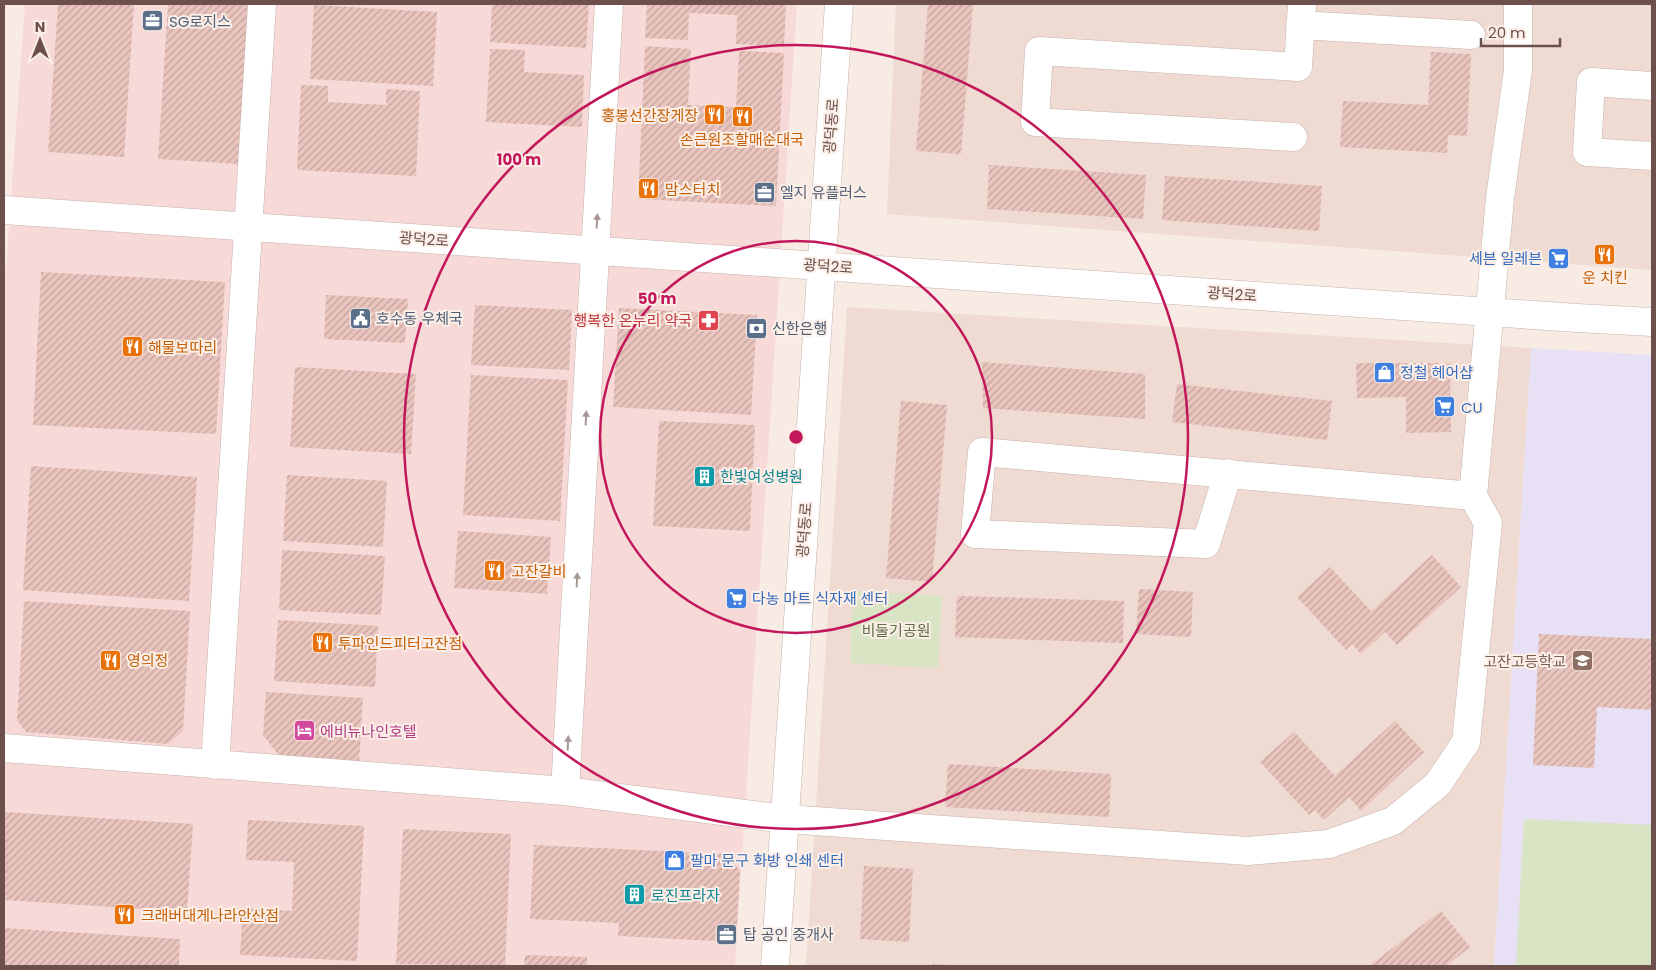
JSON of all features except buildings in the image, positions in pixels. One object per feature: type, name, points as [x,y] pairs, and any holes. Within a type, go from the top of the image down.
[{"type":"street","points":[[215,765],[262,4]]},
{"type":"street","points":[[565,791],[609,4]]},
{"type":"street","name":"광덕동로","points":[[775,966],[839,4]]},
{"type":"street","points":[[4,748],[565,791],[785,819],[1248,851],[1329,844],[1393,820],[1438,784],[1466,742],[1488,523],[1473,496],[1488,312],[1500,198],[1518,70],[1518,4]]},
{"type":"street","points":[[1293,137],[1035,122],[1039,51],[1298,67],[1301,14],[1471,36]]},
{"type":"street","points":[[1652,86],[1591,82],[1587,152],[1652,156]]},
{"type":"street","name":"광덕2로","points":[[4,210],[1652,322]]},
{"type":"street","points":[[1228,473],[1206,544],[975,534],[982,452],[1228,473],[1473,496]]},
{"type":"shaded area","points":[[25,4],[797,4],[735,966],[4,966],[4,295]]},
{"type":"shaded area","points":[[896,4],[1652,4],[1652,270],[887,214]]},
{"type":"shaded area","points":[[847,307],[1531,348],[1494,966],[806,966]]},
{"type":"shaded area","name":"고잔고등학교","points":[[1531,348],[1652,355],[1652,966],[1494,966]]},
{"type":"green space","name":"비둘기공원","points":[[853,591],[942,596],[938,668],[850,663]]},
{"type":"green space","points":[[1524,819],[1652,825],[1652,966],[1516,966]]},
{"type":"place","name":"SG로지스","points":[[153,21]]},
{"type":"place","name":"홍봉선간장게장","points":[[714,115]]},
{"type":"place","name":"손큰원조할매순대국","points":[[742,116]]},
{"type":"place","name":"맘스터치","points":[[649,189]]},
{"type":"place","name":"엘지 유플러스","points":[[764,192]]},
{"type":"place","name":"운 치킨","points":[[1605,254]]},
{"type":"place","name":"세븐 일레븐","points":[[1558,258]]},
{"type":"place","name":"호수동 우체국","points":[[360,318]]},
{"type":"place","name":"행복한 온누리 약국","points":[[708,320]]},
{"type":"place","name":"신한은행","points":[[756,328]]},
{"type":"place","name":"해물보따리","points":[[132,347]]},
{"type":"place","name":"정철 헤어샵","points":[[1384,372]]},
{"type":"place","name":"CU","points":[[1445,407]]},
{"type":"place","name":"한빛여성병원","points":[[704,476]]},
{"type":"place","name":"고잔갈비","points":[[495,571]]},
{"type":"place","name":"다농 마트 식자재 센터","points":[[736,598]]},
{"type":"place","name":"투파인드피터고잔점","points":[[322,643]]},
{"type":"place","name":"영의정","points":[[111,660]]},
{"type":"place","name":"고잔고등학교","points":[[1582,661]]},
{"type":"place","name":"에비뉴나인호텔","points":[[304,731]]},
{"type":"place","name":"팔마 문구 화방 인쇄 센터","points":[[674,860]]},
{"type":"place","name":"로진프라자","points":[[635,895]]},
{"type":"place","name":"크래버대게나라안산점","points":[[125,915]]},
{"type":"place","name":"탑 공인 중개사","points":[[727,934]]}]
